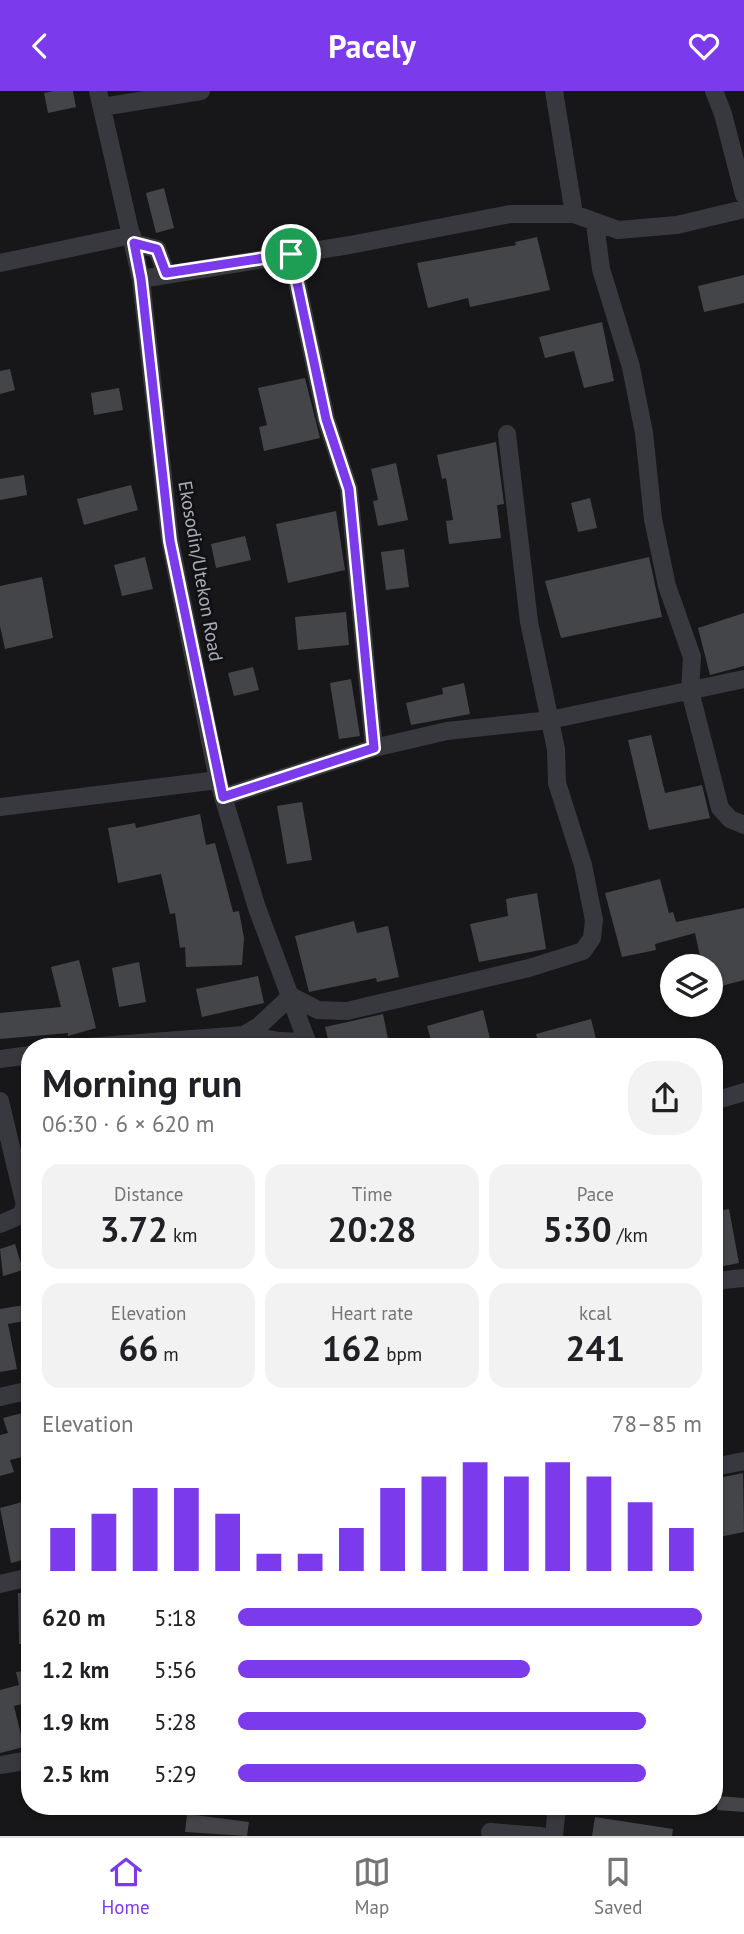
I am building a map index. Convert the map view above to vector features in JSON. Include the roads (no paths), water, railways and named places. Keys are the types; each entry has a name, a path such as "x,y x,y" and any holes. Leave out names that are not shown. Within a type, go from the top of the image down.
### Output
{"street":[{"path":"100,99 201,91"},
{"path":"554,91 574,214"},
{"path":"141,279 510,214 574,214 595,224 618,230 634,230 677,225 743,206 723,114 713,91"},
{"name":"Ekosodin/Utekon Road","path":"100,99 141,279 170,541 221,788 257,908 306,1038"},
{"path":"595,224 601,269 631,367 644,433 653,519 667,586 692,657 690,691 720,808 730,819 744,825"},
{"path":"0,263 133,239 157,249 166,273"},
{"path":"291,254 326,419 349,489 374,748"},
{"path":"244,1035 259,1026 291,996 318,1010 347,1011 529,968 583,951 593,938 594,920 583,865 557,783 556,749 529,622 507,434"},
{"path":"0,807 221,788 447,731 550,720 744,679"},
{"path":"205,1038 244,1035 262,1038"},
{"path":"0,1059 21,1056"},
{"path":"723,1098 744,1092"},
{"path":"0,1101 21,1188"},
{"path":"0,1224 21,1221"},
{"path":"723,1280 744,1278"},
{"path":"0,1397 21,1392"},
{"path":"723,1465 744,1461"},
{"path":"0,1584 21,1579"},
{"path":"0,1765 21,1762"},
{"path":"554,1836 556,1815"},
{"path":"491,1832 541,1836"}]}
